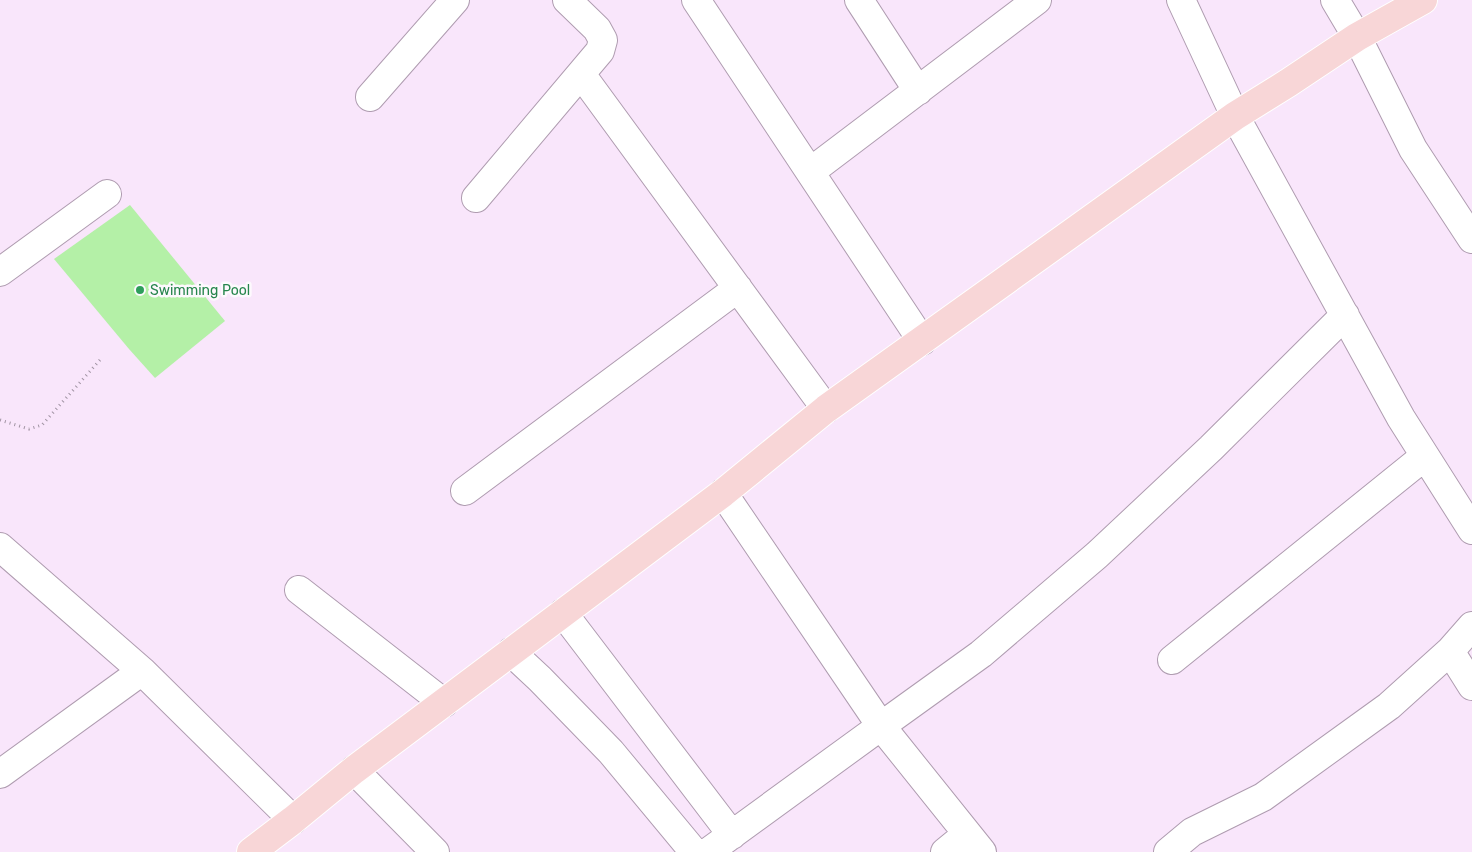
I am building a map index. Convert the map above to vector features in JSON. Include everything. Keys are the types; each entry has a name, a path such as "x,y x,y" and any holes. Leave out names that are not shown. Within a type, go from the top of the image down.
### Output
{"main road":[{"path":"251,852 354,770 723,493 826,409 1235,116 1358,36 1423,0"}],"street":[{"path":"370,97 455,0"},
{"path":"476,198 600,51 603,40 597,28 567,0"},
{"path":"696,0 922,341"},
{"path":"859,0 918,91"},
{"path":"810,172 1037,0"},
{"path":"1181,0 1235,116 1401,418 1472,530"},
{"path":"1335,0 1358,36 1413,149 1472,239"},
{"path":"582,74 826,409"},
{"path":"0,272 107,194"},
{"path":"465,491 738,288"},
{"path":"511,652 540,678 611,752 691,849 732,835 981,654 1097,555 1211,448 1345,315"},
{"path":"1172,660 1425,456"},
{"path":"723,493 881,726 975,843 945,852"},
{"path":"0,547 142,671 293,820"},
{"path":"299,590 444,703"},
{"path":"563,613 732,835"},
{"path":"1168,852 1192,832 1263,797 1389,706 1450,651 1472,626"},
{"path":"1450,651 1472,686"},
{"path":"0,774 142,671"},
{"path":"354,770 435,852"}],"path":[{"path":"0,420 29,429 42,425 100,360"}],"green space":[{"name":"Swimming Pool","path":"130,205 225,321 155,378 54,259"}],"place":[{"name":"Swimming Pool","path":"140,290"}]}
